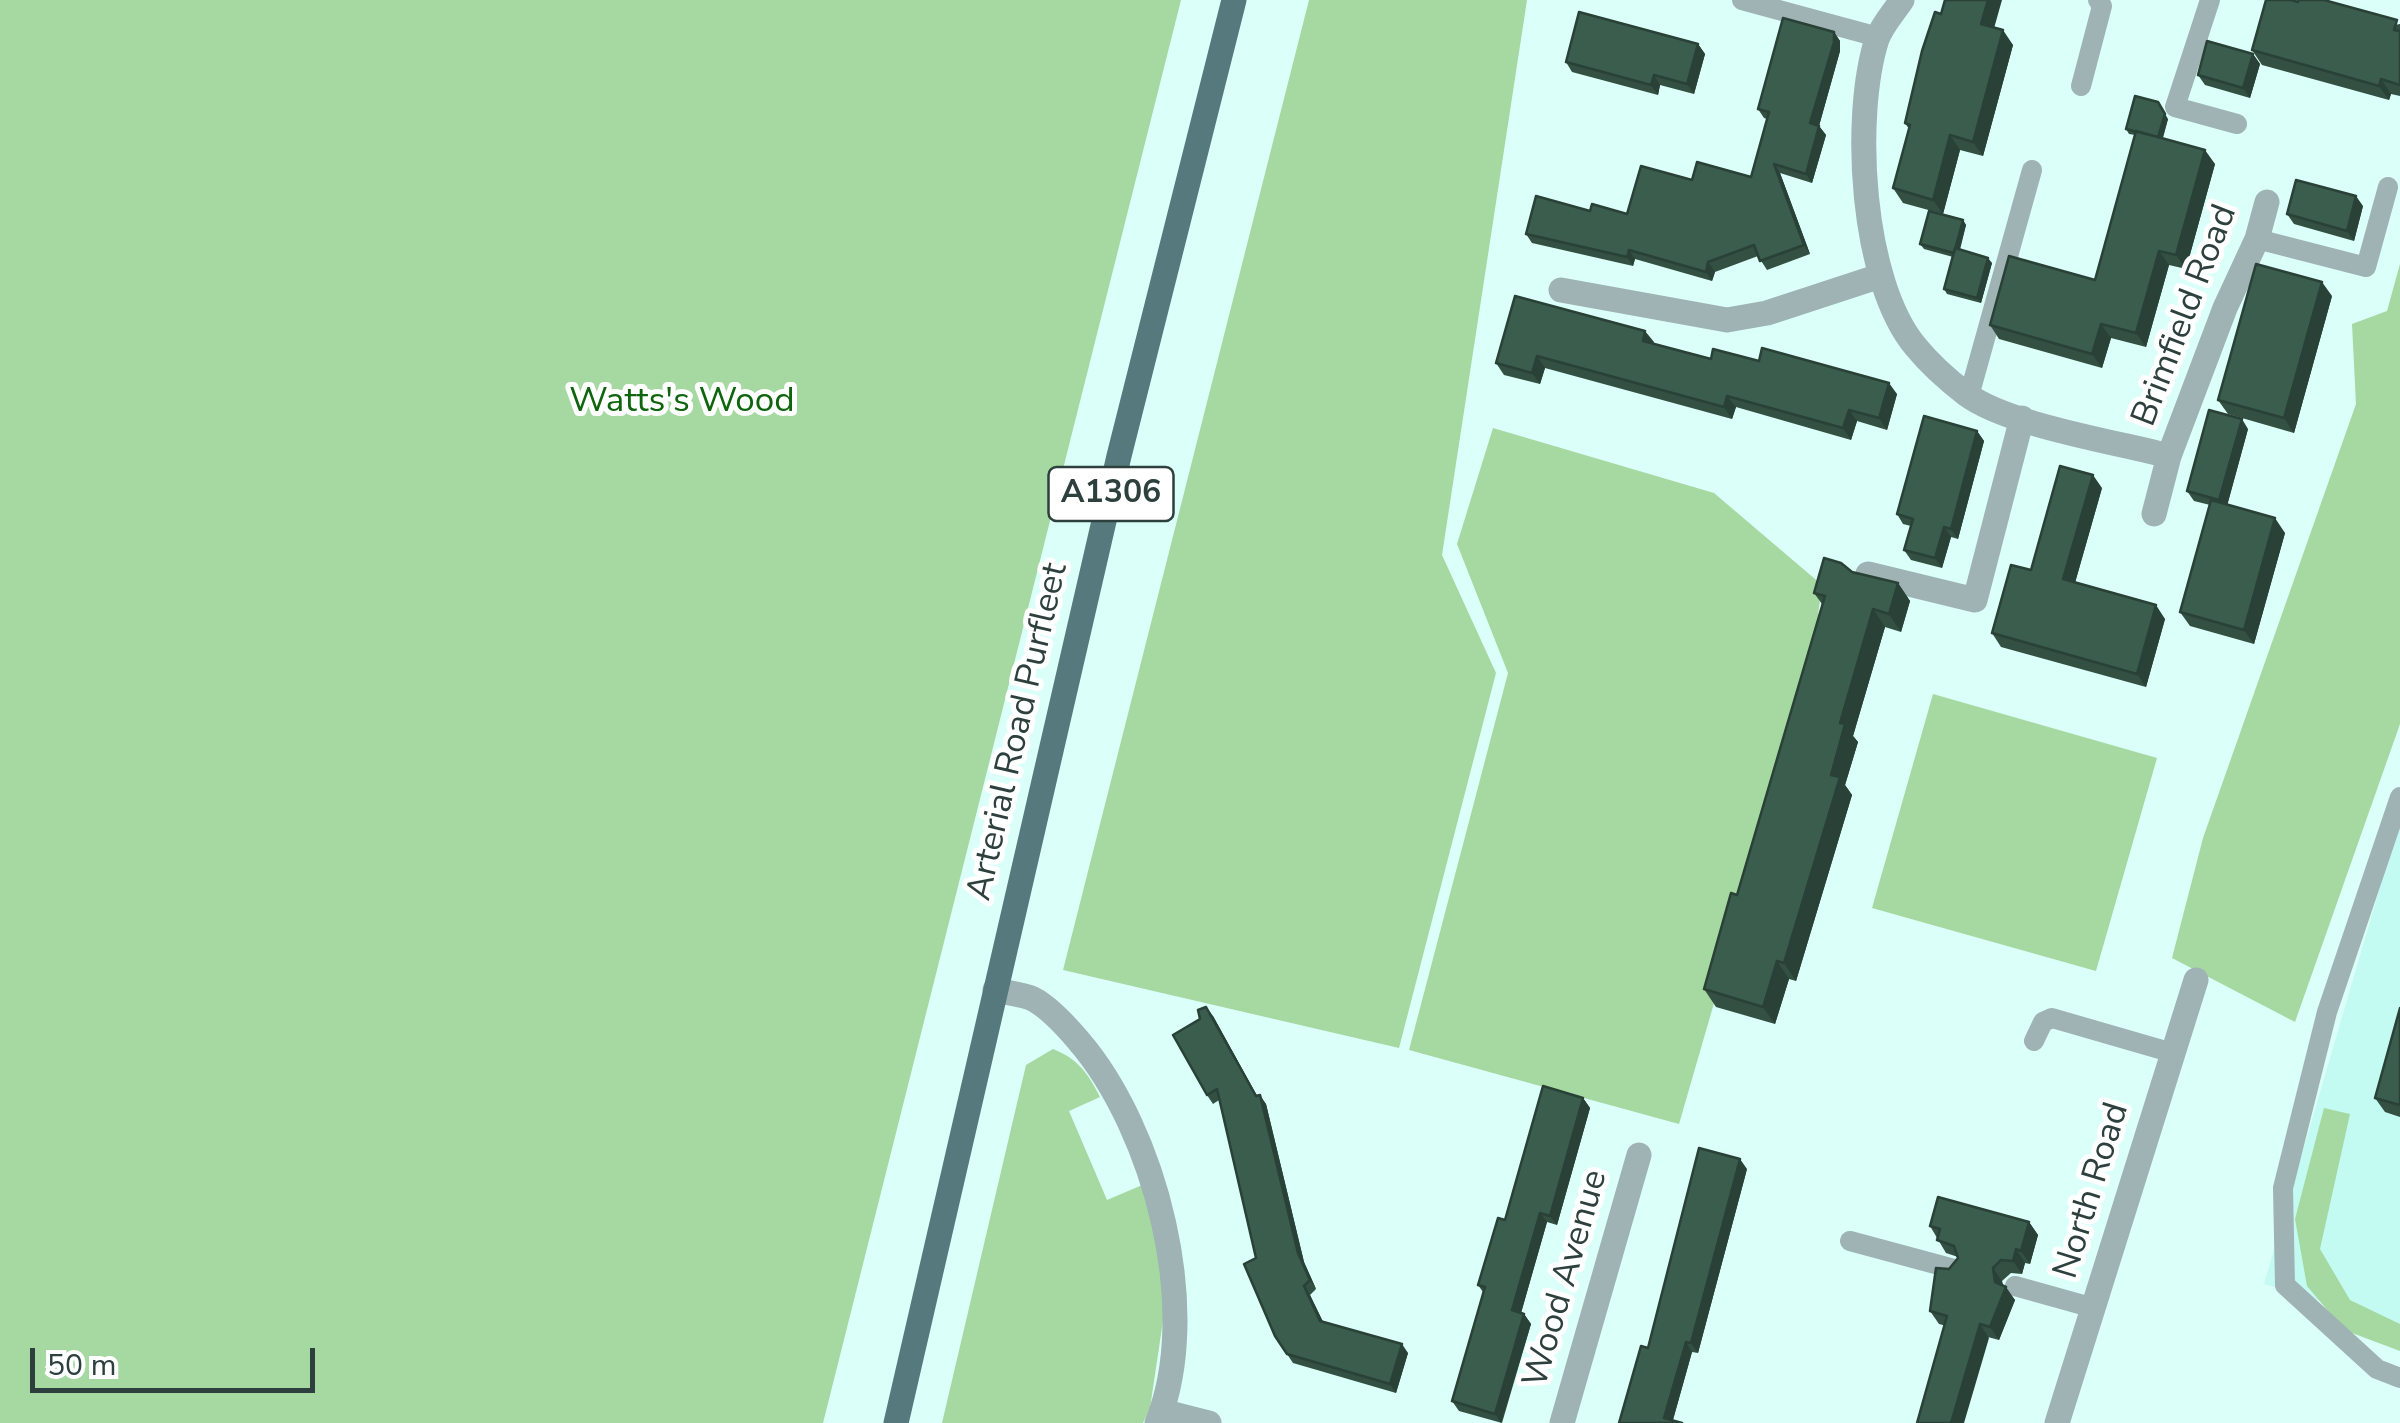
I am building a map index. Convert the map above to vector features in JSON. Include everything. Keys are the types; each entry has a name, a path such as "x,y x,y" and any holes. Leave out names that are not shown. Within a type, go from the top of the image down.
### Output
{"main road":[{"name":"Arterial Road Purfleet","path":"896,1423 1119,456 1234,0"}],"street":[{"name":"Brimfield Road","path":"1902,0 1878,36 1866,107 1866,206 1880,276 1914,346 1968,396 2022,418 2169,456"},
{"name":"Brimfield Road","path":"2154,514 2169,456 2224,308 2258,239 2267,202"},
{"path":"1561,290 1727,320 1767,312 1880,276"},
{"path":"1868,574 1975,600 2022,418"},
{"name":"North Road","path":"2057,1423 2196,980"},
{"path":"995,990 1033,999 1066,1026 1101,1066 1146,1162 1164,1226 1173,1290 1172,1350 1160,1417 1209,1423"},
{"name":"Wood Avenue","path":"1562,1423 1639,1155"}],"lane":[{"path":"1742,0 1878,36"},
{"path":"2080,86 2102,6 2098,0"},
{"path":"2210,0 2175,108 2237,124"},
{"path":"1968,396 2032,170"},
{"path":"2258,239 2366,268 2388,187"},
{"path":"2400,798 2327,1012 2283,1188 2285,1285 2377,1369 2400,1378"},
{"path":"2034,1041 2042,1022 2052,1018 2173,1053"},
{"path":"1850,1240 1954,1269"},
{"path":"2015,1286 2094,1308"}],"shaded area":[{"path":"2400,819 2400,1325 2264,1284"}],"green space":[{"name":"Watts's Wood","path":"0,0 1181,0 823,1423 0,1423"},
{"path":"1309,0 1527,0 1442,555 1496,673 1399,1048 1063,970"},
{"path":"2400,264 2400,724 2295,1022 2172,958 2203,838 2356,404 2352,324 2387,311"},
{"path":"1493,428 1714,493 1822,585 1811,668 1679,1124 1409,1050 1508,673 1457,544"},
{"path":"1933,694 2157,758 2096,971 1872,908"},
{"path":"1053,1049 1081,1068 1100,1097 1069,1111 1107,1200 1147,1183 1167,1294 1150,1408 1143,1423 942,1423 1026,1065"},
{"path":"2324,1108 2350,1114 2320,1249 2350,1300 2400,1324 2400,1351 2344,1330 2307,1286 2295,1219"}],"building":[{"path":"1945,0 1988,0 1981,24 2003,30 1973,142 1950,135 1933,200 1893,188 1910,125 1905,123 1922,51 1935,12 1941,14"},
{"path":"2266,0 2324,0 2397,20 2394,30 2400,31 2400,85 2381,79 2379,86 2252,50"},
{"path":"1579,12 1698,44 1687,84 1654,75 1651,85 1566,62"},
{"path":"1783,18 1834,32 1810,123 1819,126 1806,174 1774,164 1804,245 1760,261 1754,245 1708,262 1706,272 1629,250 1627,257 1526,234 1536,196 1590,211 1592,204 1627,214 1641,166 1692,180 1697,162 1751,177 1769,112 1758,109"},
{"path":"2207,41 2253,54 2243,88 2198,75"},
{"path":"2135,96 2158,102 2165,114 2158,137 2126,129"},
{"path":"2136,131 2205,150 2176,255 2159,251 2136,333 2101,324 2092,354 1990,325 2009,256 2095,280"},
{"path":"2296,180 2356,196 2347,231 2287,214"},
{"path":"1929,211 1963,220 1954,253 1920,244"},
{"path":"1955,248 1988,258 1977,298 1944,289"},
{"path":"2256,264 2322,282 2284,418 2218,400"},
{"path":"1515,296 1645,331 1643,341 1711,359 1713,349 1759,361 1762,348 1889,383 1879,418 1849,410 1843,428 1727,396 1724,407 1537,356 1532,373 1496,363"},
{"path":"2209,410 2242,419 2219,500 2187,491"},
{"path":"1924,416 1977,431 1951,529 1944,527 1935,558 1904,550 1913,519 1897,514"},
{"path":"2060,466 2093,475 2063,579 2156,605 2137,674 1992,633 2011,565 2031,570"},
{"path":"2211,500 2275,518 2244,630 2180,612"},
{"path":"1824,558 1841,563 1852,572 1898,583 1889,614 1873,609 1840,723 1845,724 1831,775 1840,777 1784,963 1777,961 1763,1007 1704,989 1731,893 1737,895 1825,596 1814,593"},
{"path":"1206,1007 1256,1096 1260,1095 1298,1253 1310,1280 1304,1286 1320,1321 1402,1344 1390,1384 1287,1354 1275,1336 1244,1264 1256,1258 1217,1089 1207,1095 1173,1035 1200,1019 1198,1010"},
{"path":"2400,1008 2400,1105 2375,1098"},
{"path":"1543,1086 1583,1098 1550,1216 1540,1213 1512,1310 1524,1314 1495,1414 1452,1401 1485,1287 1478,1285 1498,1218 1505,1220"},
{"path":"1699,1148 1740,1159 1691,1343 1686,1342 1664,1418 1682,1423 1619,1423 1641,1346 1648,1348"},
{"path":"1938,1197 2029,1222 2021,1251 2016,1249 2013,1261 2001,1260 1993,1268 1995,1282 2006,1287 1990,1327 1980,1324 1951,1423 1917,1423 1947,1316 1930,1311 1936,1268 1949,1269 1958,1258 1954,1246 1937,1240 1940,1229 1930,1226"}]}
